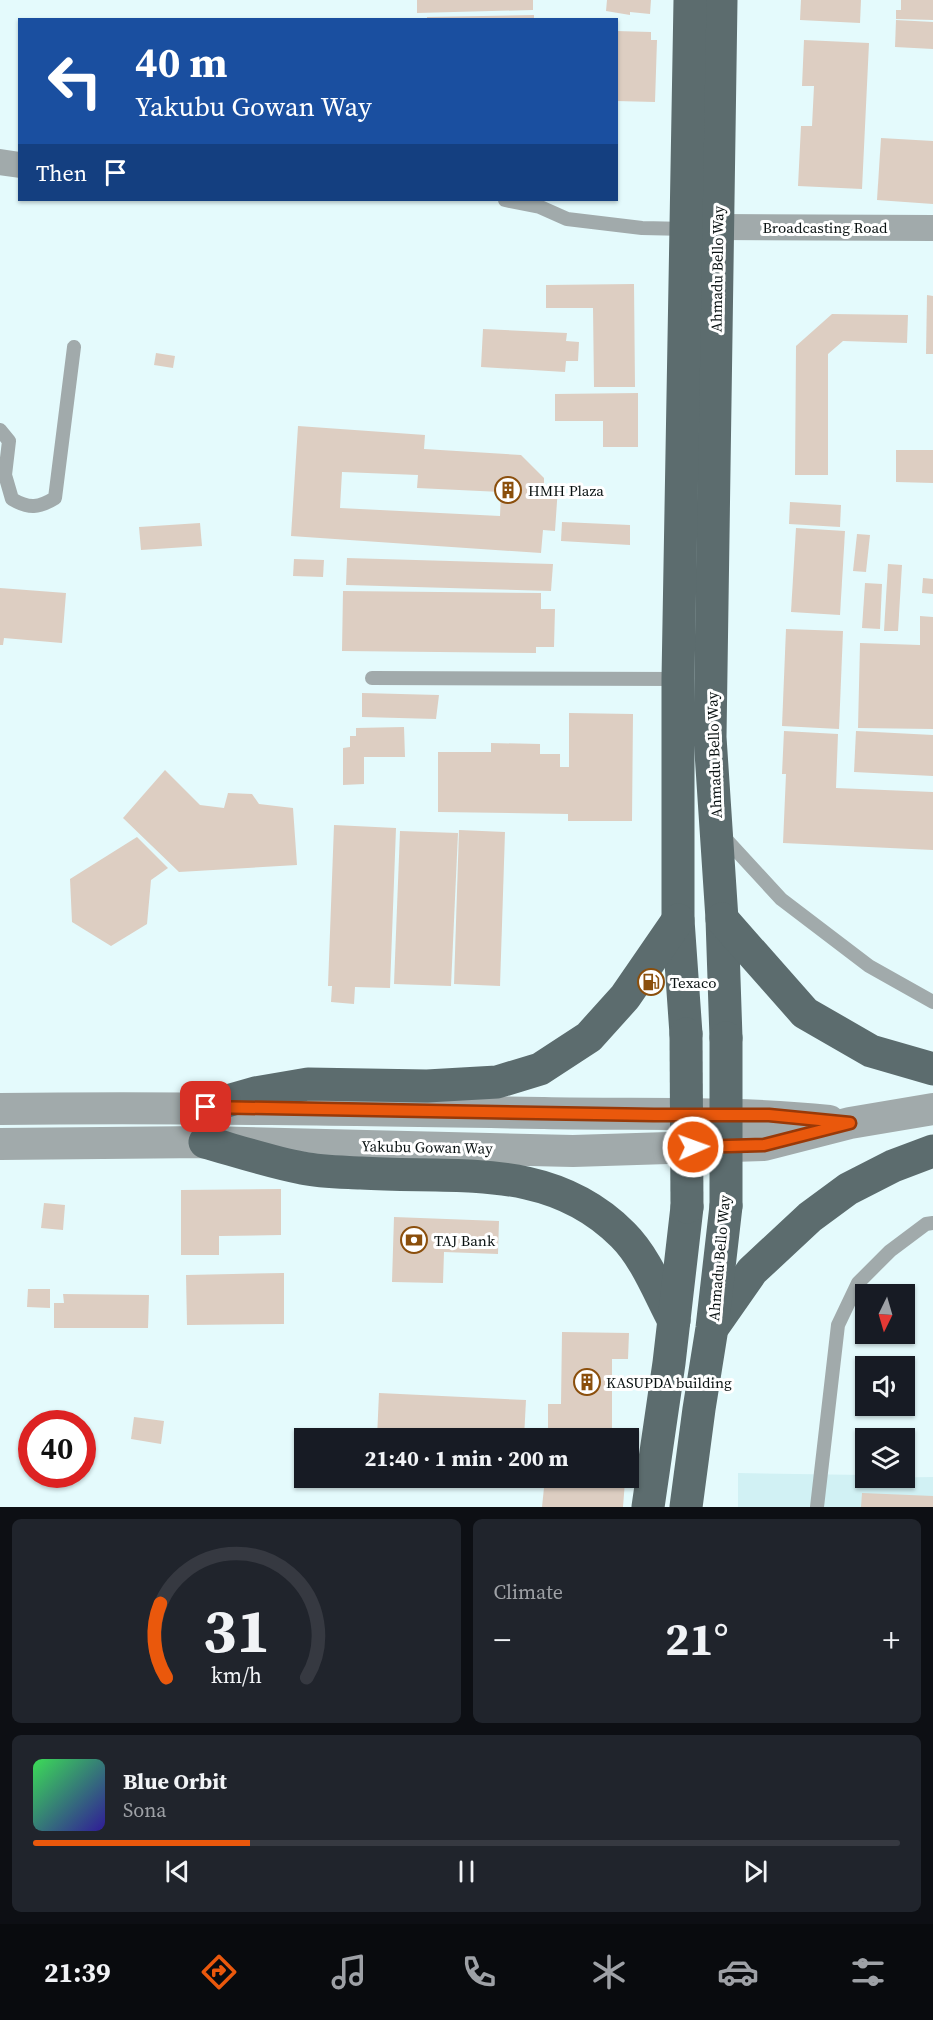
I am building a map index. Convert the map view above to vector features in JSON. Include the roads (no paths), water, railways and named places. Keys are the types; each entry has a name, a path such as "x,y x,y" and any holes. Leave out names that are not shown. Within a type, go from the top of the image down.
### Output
{"main road":[{"name":"Ahmadu Bello Way","path":"687,1507 726,1206 726,1038 722,919 710,738 702,228 690,0"},
{"name":"Ahmadu Bello Way","path":"648,1507 674,1321 687,1207 686,1034 678,920 678,679 702,228 721,0"},
{"path":"722,919 805,1013 871,1051 933,1069"},
{"path":"206,1107 255,1093 308,1084 427,1086 497,1082 540,1069 589,1037 625,997 678,920"},
{"path":"205,1142 302,1168 364,1173 446,1173 511,1179 554,1190 594,1211 624,1236 647,1269 674,1321"},
{"path":"712,1328 752,1271 810,1217 848,1189 893,1166 933,1151"}],"street":[{"path":"0,162 18,165"},
{"name":"Broadcasting Road","path":"702,228 933,228"},
{"name":"Yakubu Gowan Way","path":"0,1109 206,1107 631,1115 769,1115 850,1123"},
{"name":"Yakubu Gowan Way","path":"0,1144 205,1142 573,1151 764,1145 850,1123 933,1109"}],"lane":[{"path":"510,201 540,207 567,219 642,228 702,228"},
{"path":"0,430 9,441 5,476 12,499 23,506 40,507 55,498 74,347"},
{"path":"372,678 678,679"},
{"path":"717,831 781,899 869,966 933,1002"},
{"path":"817,1507 838,1325 858,1283 890,1251 926,1224 933,1222"}],"place":[{"name":"HMH Plaza","path":"508,490"},
{"name":"Texaco","path":"651,982"},
{"name":"TAJ Bank","path":"414,1240"},
{"name":"KASUPDA building","path":"587,1382"}]}
